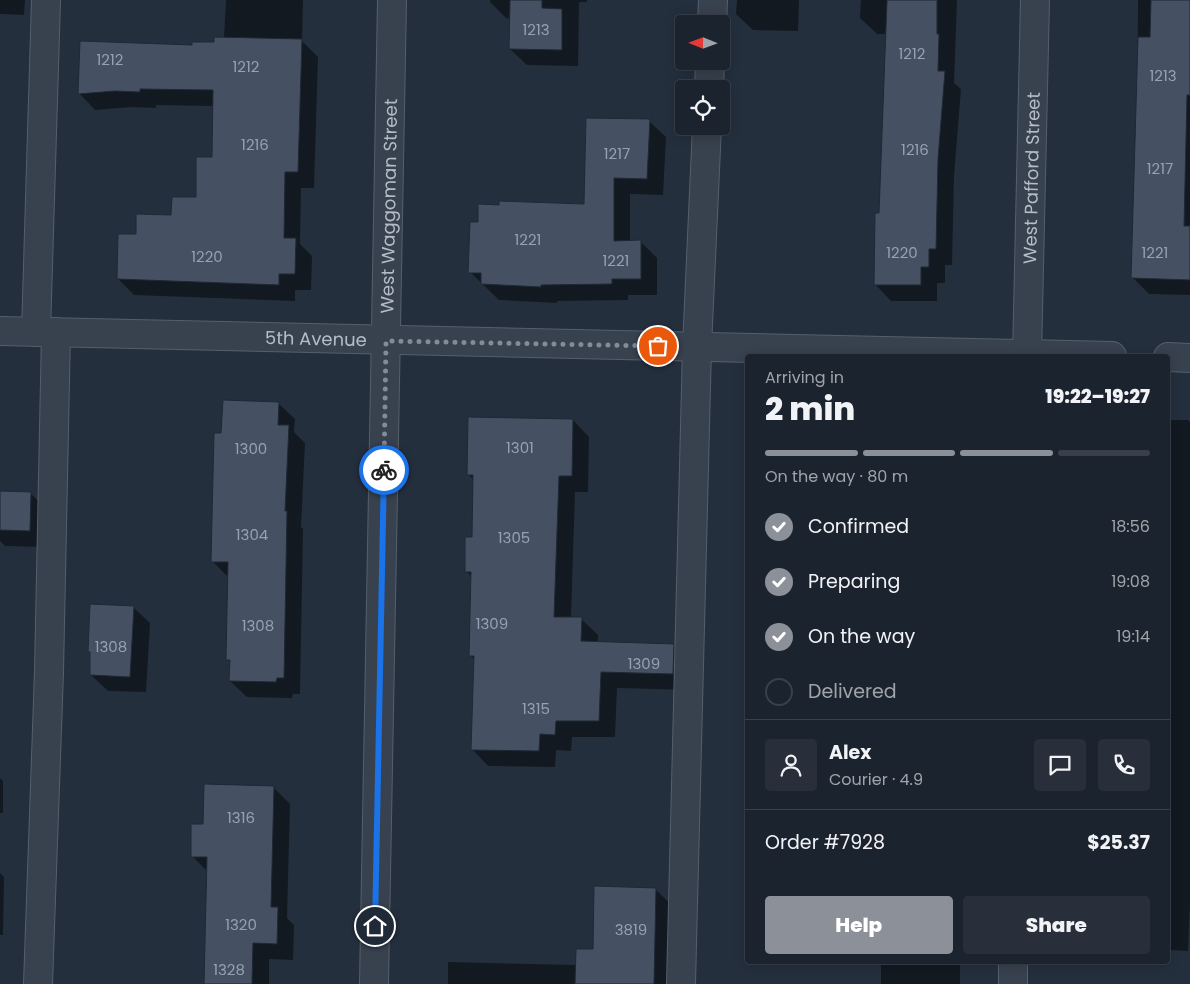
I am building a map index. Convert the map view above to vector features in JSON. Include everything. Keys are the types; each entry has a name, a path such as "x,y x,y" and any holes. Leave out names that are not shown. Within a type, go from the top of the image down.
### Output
{"street":[{"path":"38,984 48,672 46,0"},
{"name":"West Waggoman Street","path":"374,984 392,0"},
{"path":"712,15 713,0"},
{"name":"West Pafford Street","path":"1027,354 1035,0"},
{"path":"681,984 697,347 707,135"},
{"name":"5th Avenue","path":"0,331 986,354"},
{"path":"1170,358 1190,358"},
{"path":"1013,984 1014,964"}],"building":[{"path":"510,0 542,0 542,8 562,9 562,50 509,49"},
{"path":"887,0 937,0 937,34 939,34 938,71 945,71 938,159 936,249 929,249 929,267 921,267 921,285 874,285 875,213 879,213"},
{"path":"1151,0 1190,0 1190,95 1187,95 1184,226 1190,226 1190,280 1131,278 1138,37 1150,37"},
{"path":"214,37 302,39 298,172 285,172 284,238 296,238 295,274 279,274 279,285 117,279 118,234 136,234 136,214 171,215 172,197 196,197 196,157 212,157 213,90 140,89 140,92 115,91 78,94 80,41 192,45 192,42 214,42"},
{"path":"586,118 650,119 647,179 614,178 614,241 641,240 641,279 612,279 612,284 541,285 541,287 481,284 481,273 468,273 470,222 478,222 478,204 499,205 499,201 584,204"},
{"path":"223,400 279,402 278,425 289,425 285,511 287,511 284,678 277,678 276,682 229,681 230,660 226,660 228,562 211,562 214,433 221,433"},
{"path":"468,417 573,419 572,476 559,476 554,617 582,617 581,641 674,644 673,674 601,672 599,721 556,721 555,735 540,734 539,751 471,750 474,656 469,656 471,572 465,572 465,537 472,537 473,475 467,475"},
{"path":"0,491 31,492 30,531 0,530"},
{"path":"90,604 134,606 130,677 90,675 90,652 88,652"},
{"path":"204,784 274,786 271,907 278,907 277,944 253,943 252,984 204,984 207,857 191,857 191,824 203,824"},
{"path":"594,886 656,888 654,984 575,984 576,949 593,949"}],"way so far":[{"path":"384,470 386,341 658,346"}],"route":[{"path":"375,926 384,470"}]}
